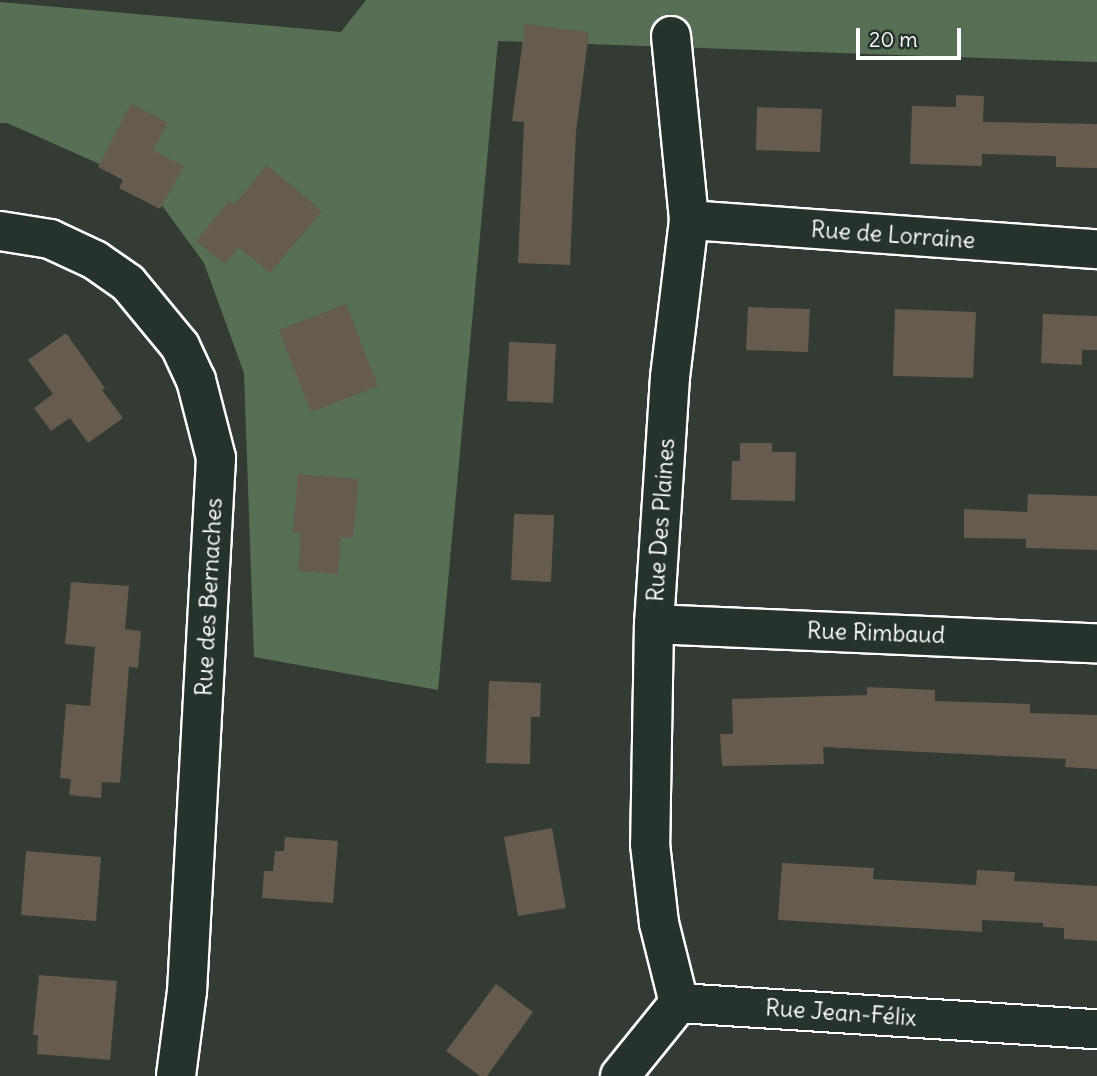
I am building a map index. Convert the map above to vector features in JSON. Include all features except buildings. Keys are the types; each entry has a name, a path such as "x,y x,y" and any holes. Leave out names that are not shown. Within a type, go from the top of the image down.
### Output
{"street":[{"name":"Rue Des Plaines","path":"671,36 689,220 670,377 654,624 649,844 659,923 679,1003"},
{"name":"Rue de Lorraine","path":"689,220 1097,249"},
{"name":"Rue des Bernaches","path":"0,231 50,239 95,260 128,284 180,346 196,380 216,458 187,991 176,1076"},
{"name":"Rue Rimbaud","path":"654,624 1097,643"},
{"name":"Rue Jean-Félix","path":"679,1003 1097,1029"},
{"path":"620,1076 679,1003"}],"green space":[{"path":"366,0 1097,0 1097,62 498,41 438,690 254,657 244,373 204,263 147,185 7,123 0,123 0,2 341,32"}]}
